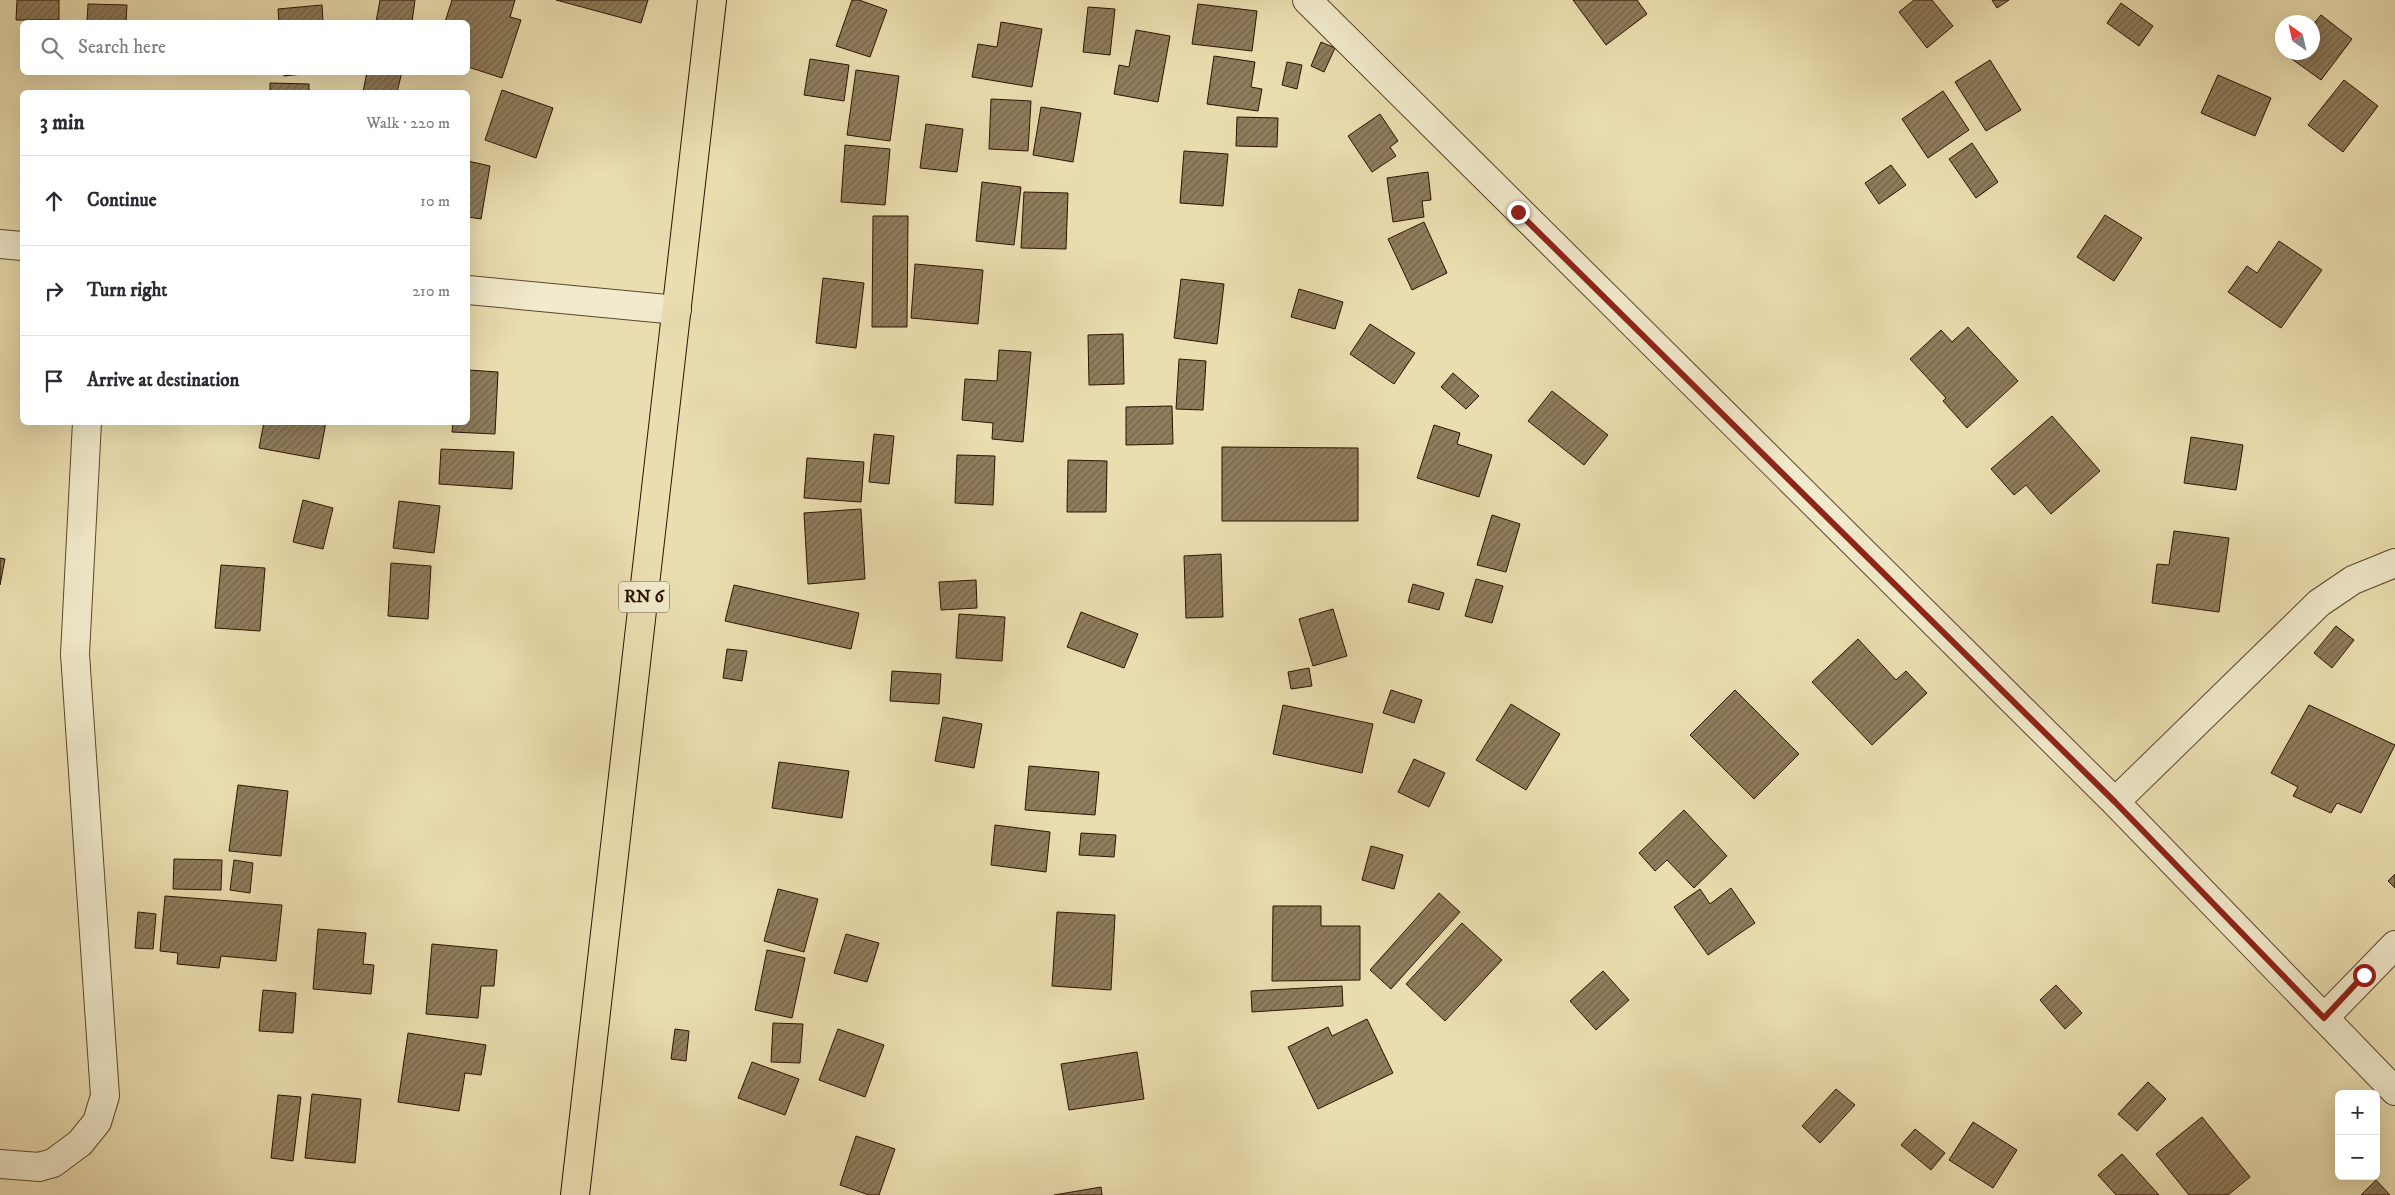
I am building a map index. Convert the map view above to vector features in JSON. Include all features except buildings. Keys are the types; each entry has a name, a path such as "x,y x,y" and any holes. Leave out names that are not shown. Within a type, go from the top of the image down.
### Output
{"main road":[{"name":"RN 6","path":"575,1195 712,0"}],"street":[{"path":"1307,0 2115,802 2395,1091"},
{"path":"0,244 20,246"},
{"path":"470,290 677,310"},
{"path":"0,1164 39,1167 53,1163 80,1143 97,1122 105,1096 75,654 87,425"},
{"path":"2115,802 2319,603 2353,580 2394,563"},
{"path":"2324,1018 2395,945"}],"route":[{"path":"1518,212 2115,802 2324,1018 2364,975"}]}
